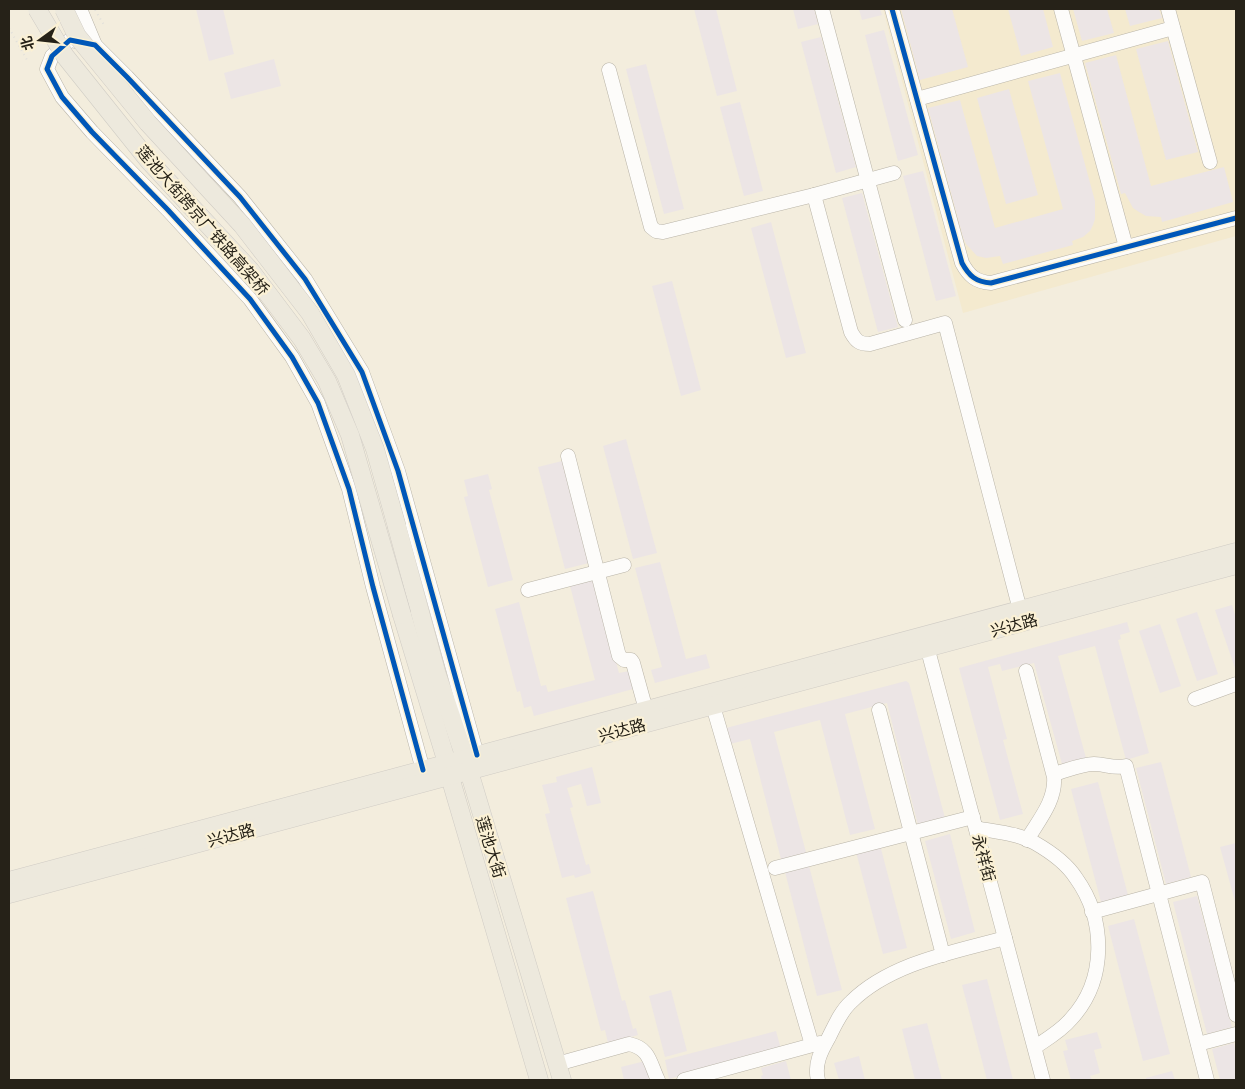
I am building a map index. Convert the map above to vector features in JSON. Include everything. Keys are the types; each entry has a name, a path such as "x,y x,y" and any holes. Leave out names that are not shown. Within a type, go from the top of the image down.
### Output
{"main road":[{"name":"莲池大街跨京广铁路高架桥","path":"37,9 65,56 149,161 250,270 302,339 326,381 350,435 402,615"},
{"name":"莲池大街跨京广铁路高架桥","path":"64,9 77,36 148,123 242,225 310,313 346,375 375,450 420,614"},
{"name":"兴达路","path":"470,762 713,706 926,642 1020,610 1236,552"},
{"name":"兴达路","path":"9,894 448,770 646,710 1236,566"},
{"name":"莲池大街","path":"420,614 437,675 470,762 559,1072"},
{"name":"莲池大街","path":"402,615 538,1080"},
{"name":"兴达路","path":"9,881 423,770 448,770"}],"street":[{"path":"80,9 94,45 127,77 240,197 305,279 362,372 398,471 470,762"},
{"path":"822,9 905,320"},
{"path":"892,9 962,263 973,279 991,282 1236,218"},
{"path":"1061,9 1126,247"},
{"path":"1168,9 1210,162"},
{"path":"917,99 1174,28"},
{"path":"94,45 70,40 52,56 47,69 62,97 92,132 168,210 250,299 292,357 318,403 349,490 373,587 423,770"},
{"path":"609,70 651,227 656,231 663,232 814,195 894,173"},
{"path":"814,195 851,332 856,341 862,344 870,344 945,323 1020,610"},
{"path":"568,456 619,656 624,660 631,660 633,663 646,710"},
{"path":"528,590 624,565"},
{"name":"永祥街","path":"926,642 1043,1080"},
{"path":"1026,671 1054,774 1055,786 1053,795 1027,840"},
{"path":"1195,699 1236,686"},
{"path":"713,706 812,1045"},
{"path":"879,710 943,955"},
{"path":"1054,774 1090,764 1100,764 1115,768 1126,766 1207,1080"},
{"path":"776,868 911,833 975,823 1035,843 1075,876 1086,893 1098,938 1098,960 1094,982 1071,1020 1034,1047"},
{"path":"1092,912 1202,882 1236,1015"},
{"path":"818,1080 817,1064 827,1041 839,1018 850,1003 864,990 914,964 1005,938"},
{"path":"1198,1044 1236,1034"},
{"path":"684,1080 827,1041"},
{"path":"559,1072 629,1044 645,1051 658,1080"}],"path":[{"path":"95,9 104,25 106,33"},
{"path":"9,28 27,60 34,67"}],"shaded area":[{"path":"883,9 1236,9 1236,236 963,313"}],"building":[{"path":"196,9 223,9 234,54 209,61"},
{"path":"694,9 716,9 737,91 717,96"},
{"path":"793,9 814,9 818,24 798,29"},
{"path":"859,9 880,9 882,15 862,20"},
{"path":"901,9 952,9 968,67 920,80"},
{"path":"1008,9 1043,9 1053,47 1021,56"},
{"path":"1073,9 1107,9 1114,33 1082,41"},
{"path":"1125,9 1159,9 1162,18 1130,26"},
{"path":"884,30 918,155 898,161 865,35"},
{"path":"821,37 856,167 836,173 801,42"},
{"path":"1168,41 1198,152 1166,160 1136,49"},
{"path":"1116,55 1151,186 1224,167 1233,202 1162,222 1161,217 1146,216 1133,208 1125,193 1121,194 1085,63"},
{"path":"274,59 281,86 231,99 224,73"},
{"path":"646,64 684,209 664,214 626,69"},
{"path":"1060,73 1095,201 1093,225 1090,231 1083,237 1072,241 1073,245 1003,264 1000,256 986,258 977,256 966,244 963,237 928,108 960,100 995,228 1063,209 1028,81"},
{"path":"1009,89 1038,195 1006,204 977,98"},
{"path":"740,102 763,191 744,196 720,107"},
{"path":"923,171 956,296 936,301 903,176"},
{"path":"862,193 898,327 878,332 842,198"},
{"path":"771,222 806,353 786,358 751,228"},
{"path":"672,281 701,390 681,396 652,286"},
{"path":"626,439 657,553 633,559 603,446"},
{"path":"562,461 589,563 565,569 538,467"},
{"path":"488,474 492,489 489,490 513,580 488,587 464,497 468,496 464,480"},
{"path":"660,562 686,659 706,654 710,668 655,683 651,670 662,667 635,568"},
{"path":"594,580 619,673 629,671 633,689 534,716 531,706 524,708 520,691 517,692 495,609 519,602 541,686 546,685 548,692 595,680 570,586"},
{"path":"1232,605 1236,618 1236,671 1215,610"},
{"path":"1197,612 1218,674 1197,681 1176,619"},
{"path":"1127,622 1130,632 1120,635 1121,639 1118,640 1149,753 1126,760 1095,646 1058,656 1086,758 1062,764 1034,663 1002,671 1000,664 988,667 1007,739 1003,740 1023,814 1000,820 959,668"},
{"path":"1160,624 1181,686 1160,693 1139,631"},
{"path":"906,681 909,683 945,818 918,825 887,703 845,714 875,829 850,835 820,720 774,732 807,856 782,863 750,739 730,744 726,728"},
{"path":"1161,762 1191,877 1166,884 1136,768"},
{"path":"592,767 601,803 587,806 581,784 567,788 573,807 570,808 586,865 589,864 591,873 575,878 574,875 562,878 545,814 550,813 542,785 557,782 556,777"},
{"path":"1098,782 1128,895 1101,902 1071,789"},
{"path":"950,834 975,932 951,939 925,841"},
{"path":"1236,843 1236,905 1220,847"},
{"path":"880,845 907,948 883,954 856,852"},
{"path":"809,866 842,990 817,996 785,872"},
{"path":"593,891 622,1001 625,1000 633,1029 636,1028 638,1035 608,1043 605,1030 601,1031 566,898"},
{"path":"1197,896 1232,1027 1207,1034 1173,902"},
{"path":"1134,919 1170,1054 1143,1061 1108,926"},
{"path":"987,979 1013,1080 987,1080 962,985"},
{"path":"671,990 687,1051 665,1057 649,996"},
{"path":"927,1023 942,1080 915,1080 902,1029"},
{"path":"776,1031 781,1049 669,1079 665,1060"},
{"path":"1097,1032 1102,1048 1094,1050 1100,1073 1090,1076 1092,1080 1071,1080 1063,1051 1068,1050 1065,1040"},
{"path":"1234,1043 1236,1080 1220,1080 1212,1049"},
{"path":"859,1056 865,1080 839,1080 834,1063"},
{"path":"645,1061 650,1080 624,1080 621,1067"},
{"path":"786,1061 791,1080 762,1080 761,1068"},
{"path":"1172,1071 1175,1080 1146,1080 1146,1078"}],"cycle path":[{"path":"892,9 962,263 974,278 991,283 1236,218"},
{"path":"423,770 373,587 349,489 318,403 292,357 250,299 168,210 92,132 62,97 47,69 52,56 70,40 95,45 240,197 305,279 362,372 398,471 477,755"}]}
